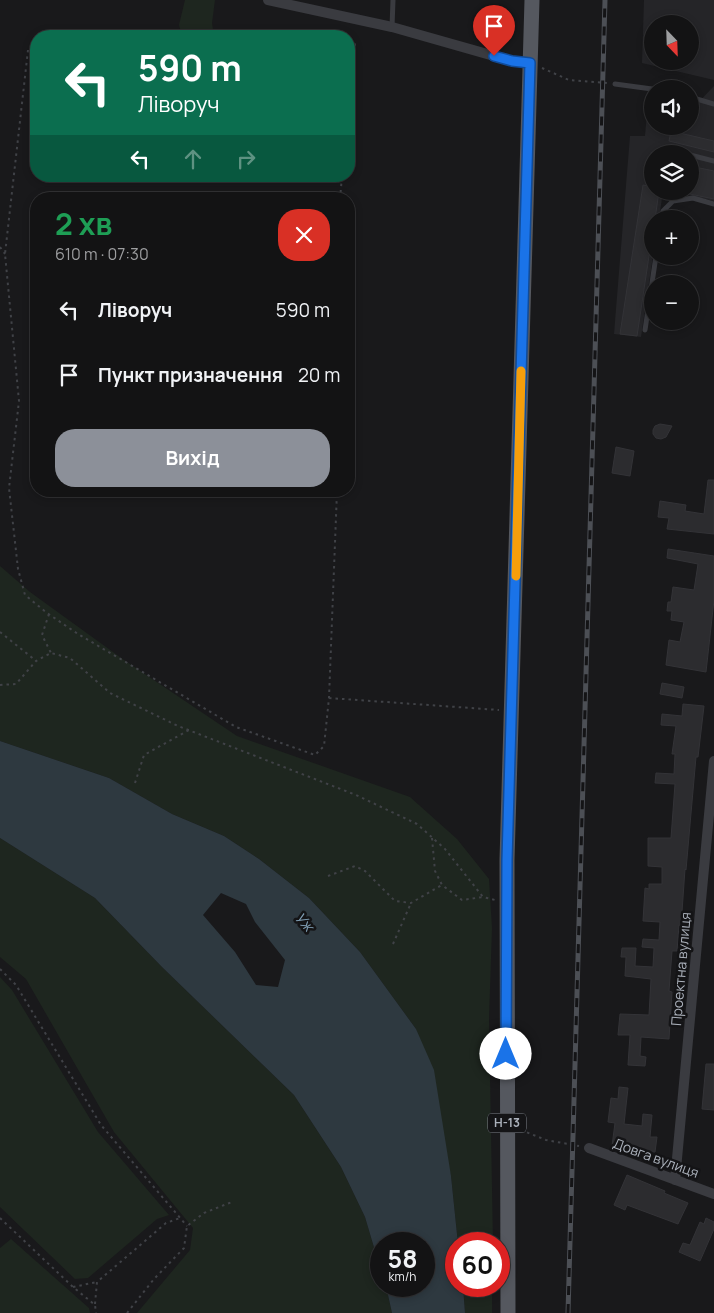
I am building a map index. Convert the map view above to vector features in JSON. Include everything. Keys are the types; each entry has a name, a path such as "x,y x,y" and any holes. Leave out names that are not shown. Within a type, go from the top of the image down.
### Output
{"main road":[{"name":"Н-13","path":"508,1313 507,903 532,0"}],"street":[{"path":"268,0 392,26 512,61 530,63"},
{"name":"Проектна вулиця","path":"675,1180 714,762"},
{"name":"Довга вулиця","path":"589,1148 714,1194"}],"lane":[{"path":"392,26 393,0"},
{"path":"615,84 644,88"},
{"path":"699,100 714,104"},
{"path":"699,157 714,161"},
{"path":"664,210 673,200 682,198 693,198 714,204"}],"path":[{"path":"28,50 5,254 18,402 9,488 18,569 25,596 86,639 236,727 314,755 324,746 329,698 337,497"},
{"path":"530,63 569,80 615,84"},
{"path":"0,247 5,254"},
{"path":"49,614 42,635 51,653"},
{"path":"0,632 36,661"},
{"path":"0,685 16,684 36,661 51,653 70,658 110,693 189,730 356,795 417,824 445,849 482,897"},
{"path":"329,698 512,711"},
{"path":"135,783 144,755 189,730"},
{"path":"432,838 434,871 442,886 462,900 482,897 507,903"},
{"path":"328,876 355,866 365,870 396,901 411,903 442,886"},
{"path":"393,944 411,903"},
{"path":"0,969 16,985 101,1125 187,1226"},
{"path":"507,1124 546,1140 589,1148"},
{"path":"126,1313 154,1279 184,1248 187,1226 204,1213 232,1202"},
{"path":"0,1218 73,1287 95,1305"},
{"path":"73,1287 97,1282 166,1223 180,1218"},
{"path":"96,1313 97,1282"}],"shaded area":[{"path":"185,0 215,0 212,23 213,30 180,30 179,25"},
{"path":"644,0 714,0 714,80 672,70 699,70 699,15 644,15 644,63 642,63"},
{"path":"714,86 714,201 699,198 699,145 644,145 644,200 662,200 660,210 644,210 644,265 652,265 650,275 644,275 644,317 641,337 614,334 630,136 699,135 699,102"},
{"path":"0,566 30,592 124,660 237,736 410,797 457,839 489,879 492,928 489,1019 493,1232 457,1232 451,1176 416,1029 360,952 309,898 259,859 224,836 172,814 109,778 0,741"},
{"path":"0,838 95,898 162,967 294,1095 341,1167 365,1217 370,1234 370,1297 388,1297 392,1313 137,1313 190,1250 193,1228 114,1132 26,979 0,957"},
{"path":"0,977 12,990 98,1132 169,1215 157,1219 88,1278 75,1279 0,1207"},
{"path":"11,1239 89,1308 90,1313 0,1313 0,1248"},
{"path":"464,1297 492,1297 492,1313 465,1313"}],"water":[{"name":"Уж","path":"0,741 109,778 172,814 224,836 259,859 309,898 360,952 416,1029 434,1070 451,1176 457,1232 445,1232 445,1297 464,1297 465,1313 392,1313 388,1297 435,1297 435,1232 370,1232 370,1234 365,1217 341,1167 294,1095 162,967 95,898 0,838","holes":["221,893 246,904 255,922 285,960 278,987 256,985 235,952 203,915"]}],"building":[{"path":"670,135 688,135 714,141 714,152 699,148 699,145 685,145 669,141"},
{"path":"699,168 714,171 714,199 699,196"},
{"path":"643,185 644,200 658,200 656,210 644,210 644,265 648,265 646,275 644,275 644,289 637,336 620,334"},
{"path":"660,424 672,426 666,437 661,439 656,438 653,434 655,426"},
{"path":"616,447 634,451 630,476 612,473"},
{"path":"708,480 714,480 714,534 667,529 669,518 658,517 660,501 686,505 685,511 704,514"},
{"path":"668,549 714,556 714,600 706,672 666,665 669,640 680,642 684,622 671,620 672,611 667,611 668,602 671,602 673,587 694,590 698,564 667,558"},
{"path":"662,683 684,687 682,698 660,694"},
{"path":"683,704 704,706 698,757 696,757 681,926 679,925 677,951 672,951 669,991 672,992 669,1039 641,1037 640,1056 646,1057 645,1066 628,1065 630,1035 618,1035 620,1014 649,1015 651,979 625,976 626,957 621,957 622,948 636,948 635,966 653,967 654,948 642,947 643,939 659,940 660,922 643,921 645,888 649,889 649,884 662,884 662,867 648,866 648,838 671,838 675,784 655,783 656,773 674,774 675,754 672,754 676,726 661,725 662,714 682,716"},
{"path":"706,1064 714,1064 714,1110 702,1109"},
{"path":"619,1087 628,1088 624,1124 642,1126 643,1114 652,1115 650,1137 657,1137 655,1152 612,1146 615,1123 608,1122 611,1098 618,1099"},
{"path":"627,1175 688,1203 678,1224 627,1205 625,1210 614,1205"},
{"path":"706,1218 714,1222 714,1229 700,1261 679,1252 683,1243 690,1245 700,1222 704,1224"}],"railway":[{"path":"568,1313 605,0"}],"slow traffic":[{"path":"516,576 521,371"}],"route":[{"path":"494,56 530,63 507,860 506,1054"}]}
